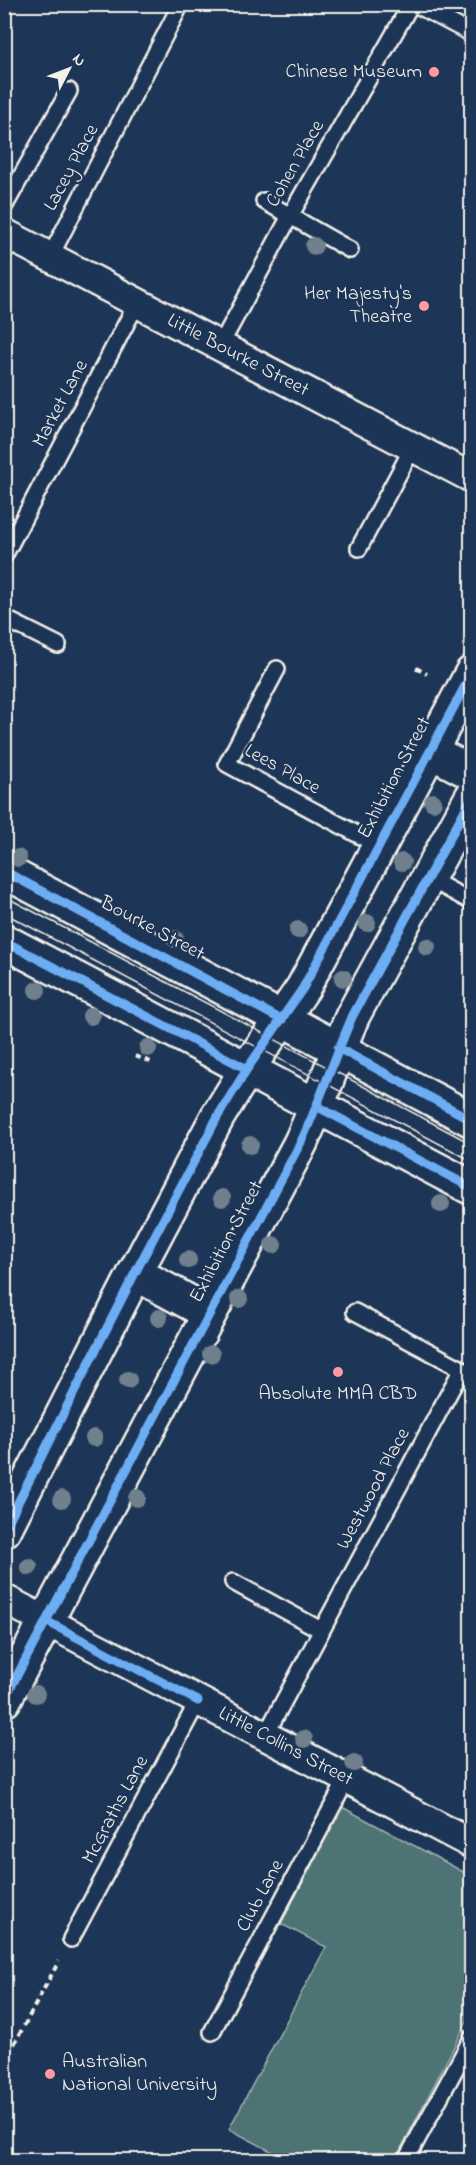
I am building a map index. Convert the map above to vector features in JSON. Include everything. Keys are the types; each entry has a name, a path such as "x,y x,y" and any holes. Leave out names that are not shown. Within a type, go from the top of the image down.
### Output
{"street":[{"name":"Little Bourke Street","path":"4,233 471,478"},
{"name":"Exhibition Street","path":"4,1530 135,1272 218,1116 247,1069 303,988 471,673"},
{"path":"430,751 471,773"},
{"name":"Exhibition Street","path":"4,1700 300,1144 318,1107 338,1048 353,1015 471,797"},
{"name":"Bourke Street","path":"4,871 471,1120"},
{"path":"4,940 471,1188"},
{"path":"135,1272 209,1313"},
{"name":"Little Collins Street","path":"4,1599 471,1844"}],"lane":[{"name":"Lacey Place","path":"50,256 182,4"},
{"path":"413,4 471,34"},
{"name":"Cohen Place","path":"220,346 290,216 413,4"},
{"path":"4,207 69,91"},
{"path":"264,201 350,250"},
{"name":"Market Lane","path":"4,556 137,303"},
{"path":"359,548 413,447"},
{"path":"4,618 58,645"},
{"name":"Lees Place","path":"277,669 224,763 379,846"},
{"path":"428,878 471,902"},
{"name":"Westwood Place","path":"265,1736 462,1369 355,1312"},
{"path":"233,1582 321,1630"},
{"name":"McGraths Lane","path":"71,1939 198,1701"},
{"name":"Club Lane","path":"212,2032 347,1779"},
{"path":"406,2160 471,2038"}],"path":[{"path":"416,668 427,674"},
{"path":"135,1056 151,1062"},
{"path":"4,2063 71,1939"}],"green space":[{"path":"342,1807 471,1876 471,2014 395,2160 284,2160 229,2129 326,1947 281,1924"}],"tram line":[{"path":"4,896 472,1144"},
{"path":"4,913 472,1161"}],"cycle path":[{"path":"4,1530 218,1116 247,1069 303,988 472,673"},
{"path":"4,1700 300,1144 353,1015 472,797"},
{"path":"4,871 282,1020"},
{"path":"4,941 247,1069"},
{"path":"338,1048 472,1120"},
{"path":"318,1107 472,1188"},
{"path":"46,1621 198,1701"}],"place":[{"name":"Chinese Museum","path":"434,72"},
{"name":"Her Majesty's Theatre","path":"424,306"},
{"name":"Absolute MMA CBD","path":"338,1372"},
{"name":"Australian National University","path":"50,2074"}]}
